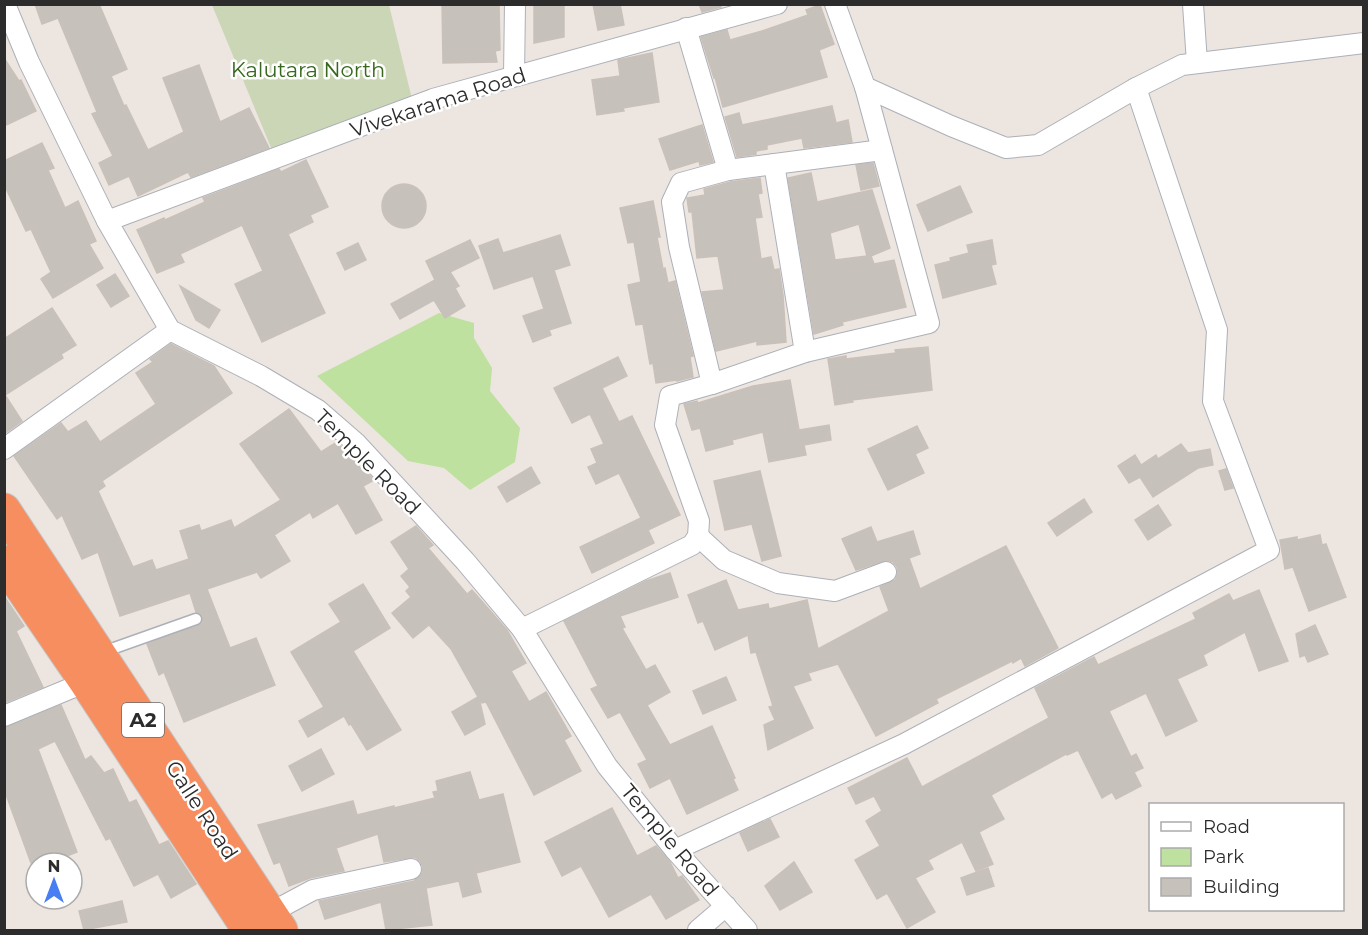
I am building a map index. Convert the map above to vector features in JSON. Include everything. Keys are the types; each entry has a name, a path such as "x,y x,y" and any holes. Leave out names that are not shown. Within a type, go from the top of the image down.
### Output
{"highway":[{"name":"Galle Road","path":"4,510 93,667 266,925"},
{"name":"Galle Road","path":"4,562 93,667"}],"street":[{"path":"4,450 170,330 107,221 29,62 5,4"},
{"path":"514,76 515,4"},
{"name":"Vivekarama Road","path":"107,221 433,99 777,4"},
{"path":"522,629 692,545 698,536 699,521 665,425 670,396 805,352 929,323 865,87 835,4"},
{"path":"1193,4 1197,63"},
{"path":"686,28 728,170"},
{"path":"865,87 1006,148 1038,145 1136,88 1182,65 1364,43"},
{"path":"675,850 904,744 1269,550 1213,401 1217,330 1136,88"},
{"path":"712,384 679,247 672,202 681,183 728,170 882,150"},
{"path":"774,164 805,352"},
{"name":"Temple Road","path":"170,330 261,376 318,410 356,443 465,561 522,629 607,766 675,850 747,930"},
{"path":"698,536 724,560 778,583 835,591 886,572"},
{"path":"4,716 93,667"},
{"path":"266,925 313,890 411,869"},
{"path":"698,930 726,906"}],"lane":[{"path":"93,667 196,619"}],"green space":[{"name":"Kalutara North","path":"212,5 389,5 412,99 272,150"},
{"path":"439,313 474,323 474,338 492,368 490,391 520,428 515,462 470,490 444,468 408,461 317,376"}],"building":[{"path":"35,4 99,4 127,69 111,76 148,150 184,132 163,78 199,65 220,122 249,108 269,148 191,177 188,172 138,196 129,176 109,185 99,163 113,156 92,114 97,112 58,18 42,24"},
{"path":"442,4 499,4 500,50 495,51 497,62 443,63"},
{"path":"534,4 564,4 564,37 534,43"},
{"path":"593,4 620,4 624,25 598,30"},
{"path":"699,4 720,4 721,7 702,12"},
{"path":"820,5 834,44 819,50 827,77 723,107 701,37 727,30 730,40 808,15 806,10"},
{"path":"652,53 659,102 597,115 592,80 620,76 618,60"},
{"path":"4,58 19,81 21,80 36,111 4,126"},
{"path":"832,106 836,123 848,120 852,142 804,148 802,138 767,145 767,149 756,151 756,154 737,157 725,117 739,113 742,125"},
{"path":"702,125 713,162 700,165 699,161 670,170 659,139"},
{"path":"42,143 54,168 48,170 65,208 78,201 96,241 89,244 103,268 53,298 41,279 51,272 31,229 26,231 4,184 4,161"},
{"path":"306,160 328,207 310,215 313,222 288,234 325,313 262,342 235,284 263,271 242,225 180,254 184,262 157,273 137,230 205,202 203,198 279,169 281,172"},
{"path":"873,163 879,186 861,190 856,165"},
{"path":"811,173 817,202 872,190 890,248 871,256 874,264 894,260 906,307 842,322 843,325 814,334 788,178","holes":["859,224 867,256 835,260 830,233"]},
{"path":"760,178 762,193 758,194 762,217 755,218 761,259 771,257 774,270 779,269 786,342 757,345 757,341 716,351 702,292 724,290 718,256 697,258 692,212 689,212 687,198 705,195 704,189 730,182"},
{"path":"404,184 419,191 426,206 419,221 404,228 389,221 382,206 389,191"},
{"path":"960,186 972,212 928,231 917,205"},
{"path":"653,201 663,269 665,268 668,283 675,281 693,356 690,357 693,377 656,383 643,324 636,325 628,285 641,282 634,242 628,243 620,208"},
{"path":"560,235 570,265 554,270 571,323 549,330 551,335 533,342 523,316 544,309 533,276 494,289 479,246 498,239 503,253"},
{"path":"470,240 479,258 450,272 459,286 455,288 465,306 445,318 434,300 400,319 391,304 435,280 426,261"},
{"path":"992,240 996,264 991,265 996,284 943,298 935,265 969,253 967,245"},
{"path":"358,243 366,260 345,270 337,253"},
{"path":"115,274 129,296 111,307 97,285"},
{"path":"180,286 220,310 209,328 196,320"},
{"path":"52,308 76,345 61,354 63,358 5,395 22,421 4,434 4,339"},
{"path":"171,344 214,366 232,393 102,481 105,486 98,491 133,567 152,560 156,570 189,559 180,531 199,525 201,531 231,520 234,528 281,500 240,444 289,409 321,452 337,442 374,480 363,486 382,520 356,534 338,503 313,518 310,512 274,535 290,561 261,578 257,572 207,589 230,648 256,638 275,685 184,722 164,672 159,675 147,644 202,623 203,616 196,612 190,593 120,616 98,552 82,559 62,515 57,519 14,456 61,423 68,432 86,421 100,442 156,404 136,373 153,362 150,359"},
{"path":"928,347 932,390 852,400 853,402 835,405 828,359 896,353 895,350"},
{"path":"618,357 627,376 602,388 619,422 632,416 680,515 648,530 654,543 592,573 580,547 641,518 619,473 596,484 588,467 597,463 591,449 604,444 590,414 572,423 554,388"},
{"path":"790,380 799,430 829,425 831,440 804,445 806,455 769,462 763,432 732,440 733,444 706,451 700,428 692,430 684,404 697,401 698,403 753,386"},
{"path":"917,426 928,448 915,454 924,473 888,490 868,449"},
{"path":"1181,444 1188,453 1210,449 1213,465 1198,468 1153,497 1140,477 1129,483 1118,466 1135,455 1141,465 1156,455 1158,459"},
{"path":"531,467 540,483 507,502 498,487"},
{"path":"1226,469 1233,488 1225,490 1219,471"},
{"path":"760,471 781,556 762,561 752,524 725,530 714,481"},
{"path":"1084,499 1092,512 1057,536 1048,523"},
{"path":"1158,505 1171,525 1148,540 1135,520"},
{"path":"416,526 433,545 428,548 467,594 472,590 507,630 526,663 511,671 529,702 546,692 571,736 564,740 581,771 534,795 486,702 482,703 479,698 485,724 465,735 452,712 478,697 451,649 429,625 413,638 392,613 411,597 406,591 410,587 401,576 409,569 391,542"},
{"path":"871,527 877,542 913,531 920,554 909,558 920,589 1006,546 1058,648 1025,666 1021,658 1013,663 1012,661 936,699 938,703 876,736 838,664 808,673 811,680 793,686 813,728 768,750 764,725 775,720 769,707 773,706 756,652 751,653 748,635 715,650 703,621 698,623 688,595 726,580 738,610 768,604 769,609 807,600 818,649 889,611 880,587 895,580 898,573 897,567 893,562 887,560 856,570 842,539"},
{"path":"1320,535 1322,545 1326,544 1346,597 1309,611 1293,567 1285,569 1280,540 1297,537 1297,540"},
{"path":"670,573 678,597 620,616 625,627 622,628 646,670 655,665 670,692 647,705 670,745 712,726 735,778 733,779 738,790 687,814 670,778 650,788 638,764 647,760 620,712 608,718 591,689 598,686 564,621 646,581"},
{"path":"363,584 390,628 353,651 401,730 367,750 344,716 308,737 299,721 324,707 291,652 341,622 329,604"},
{"path":"1259,590 1288,661 1259,671 1245,632 1203,655 1207,665 1177,679 1197,721 1166,736 1146,693 1109,711 1131,757 1136,754 1143,768 1134,772 1141,786 1116,799 1112,792 1102,798 1078,750 1066,754 991,795 1004,819 979,832 993,864 976,871 962,842 928,860 933,869 915,878 935,912 907,928 887,893 877,899 855,860 880,846 866,821 882,811 874,796 856,804 848,788 907,758 922,787 1049,718 1035,688 1094,657 1098,665 1196,619 1193,613 1229,594 1233,601"},
{"path":"4,596 24,626 16,631 43,687 4,703"},
{"path":"1315,625 1328,654 1308,662 1305,655 1300,657 1296,634"},
{"path":"726,677 736,700 703,714 693,691"},
{"path":"61,705 85,760 91,756 104,773 113,769 129,803 136,800 159,845 168,841 196,884 171,898 158,874 134,886 110,838 106,840 55,741 38,749 77,851 27,851 4,789 4,728"},
{"path":"321,749 334,774 302,791 289,766"},
{"path":"470,772 479,800 503,794 520,862 476,873 481,892 463,897 459,881 426,888 432,925 386,930 381,902 325,919 319,901 414,881 422,873 423,867 420,861 414,857 384,862 378,834 336,848 344,871 310,878 289,886 280,862 274,864 258,825 353,801 357,815 435,798 433,792 438,791 436,781"},
{"path":"612,808 637,856 656,846 670,862 678,878 682,876 699,900 666,919 651,894 609,917 581,866 562,876 545,842"},
{"path":"770,819 779,837 748,851 740,833"},
{"path":"794,862 812,892 780,910 765,886"},
{"path":"988,868 994,886 967,895 961,878"},
{"path":"122,901 127,922 84,930 79,911"}]}
